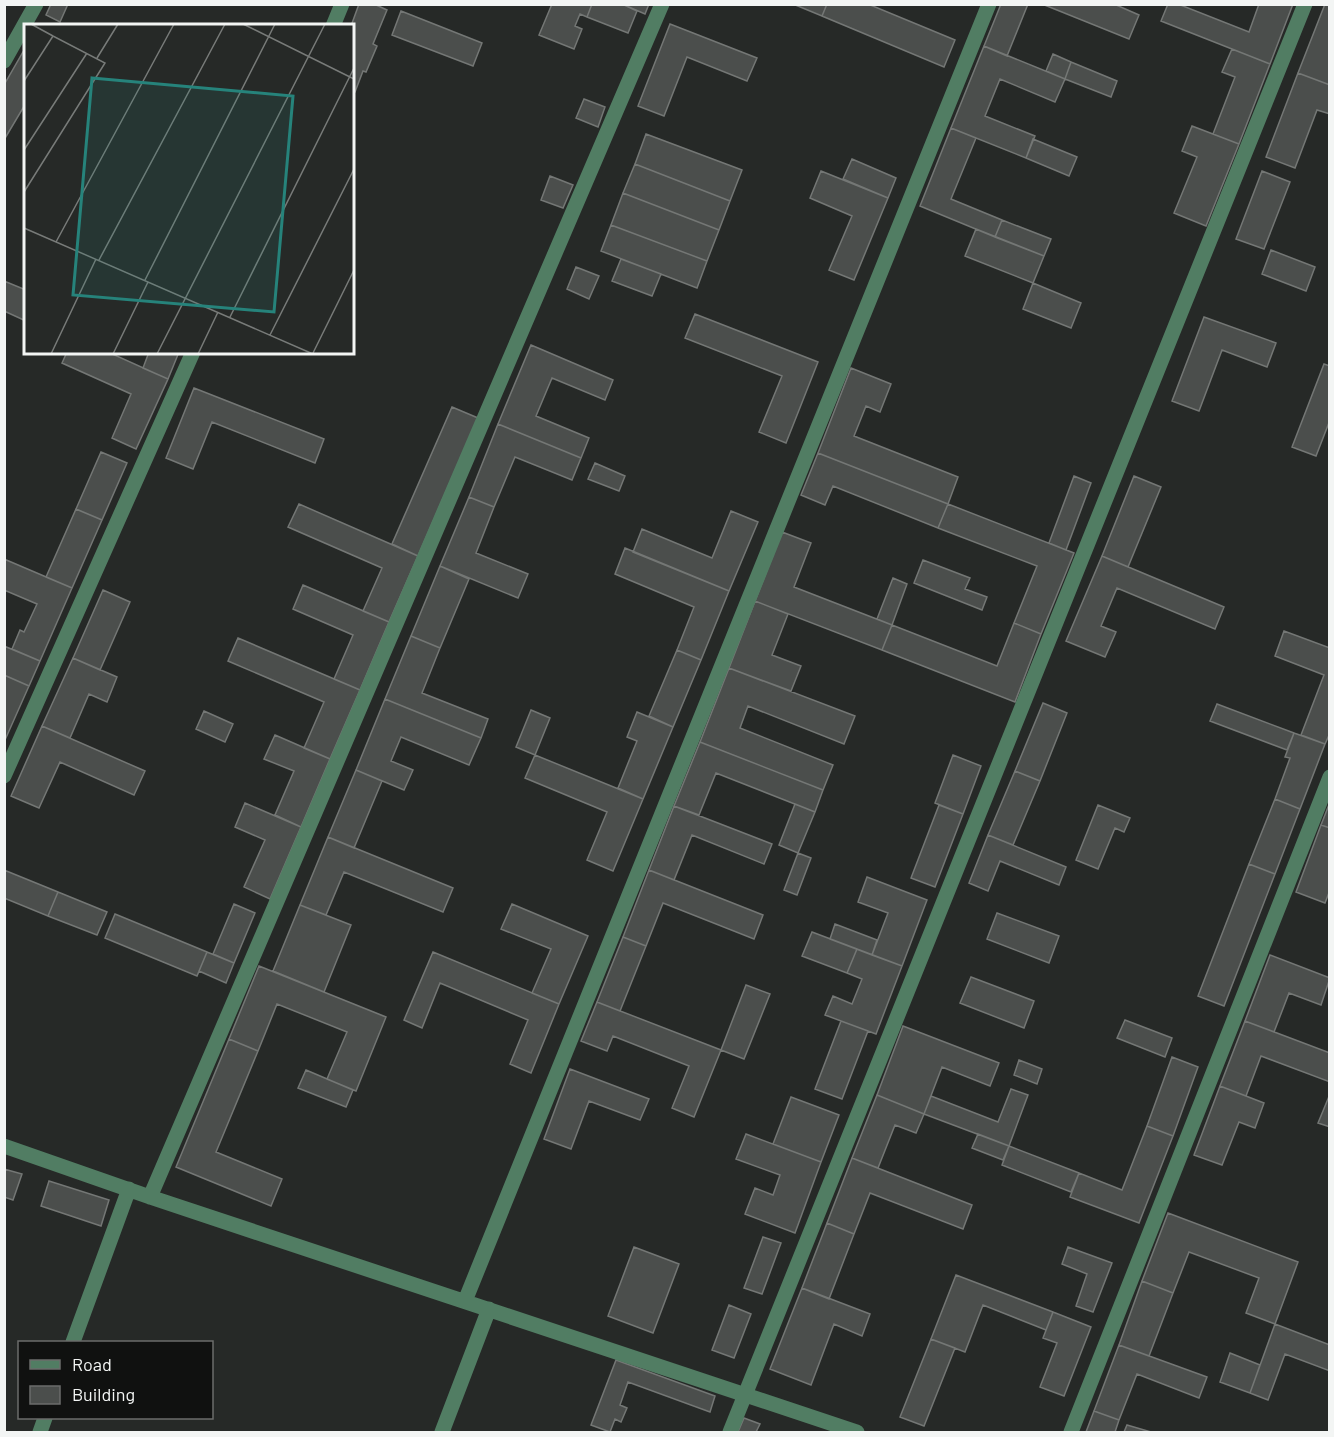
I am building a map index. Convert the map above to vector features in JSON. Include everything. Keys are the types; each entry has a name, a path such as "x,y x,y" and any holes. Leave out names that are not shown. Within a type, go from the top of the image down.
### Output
{"street":[{"path":"25,24 36,4"},
{"path":"334,24 342,4"},
{"path":"150,1197 662,4"},
{"path":"465,1301 989,4"},
{"path":"730,1432 1305,4"},
{"path":"4,61 24,25"},
{"path":"4,776 192,354"},
{"path":"1071,1432 1329,777"},
{"path":"4,1146 150,1197 857,1432"},
{"path":"73,1341 129,1189"},
{"path":"442,1432 489,1309"}],"building":[{"path":"51,4 68,4 60,22 46,15"},
{"path":"359,4 374,4 387,10 373,44 377,46 366,72 363,71 355,92 354,24 352,24"},
{"path":"552,4 592,4 587,17 580,14 575,26 582,29 574,49 539,35"},
{"path":"592,4 622,4 637,11 628,33 587,17"},
{"path":"622,4 649,4 645,14"},
{"path":"793,4 827,4 822,16"},
{"path":"827,4 868,4 955,40 944,67 822,16"},
{"path":"1001,4 1028,4 1007,56 984,46"},
{"path":"1042,4 1114,4 1139,15 1129,39"},
{"path":"1168,4 1178,4 1249,32 1259,4 1293,4 1270,64 1161,21"},
{"path":"1325,4 1330,4 1330,85 1298,73"},
{"path":"401,11 482,43 473,66 392,35"},
{"path":"670,24 757,58 747,81 687,57 664,116 638,106"},
{"path":"984,46 1065,79 1055,102 1000,79 985,116 1035,136 1026,158 951,128"},
{"path":"1232,49 1270,64 1239,144 1213,134 1235,77 1222,72"},
{"path":"24,52 24,106 4,140 4,85"},
{"path":"1053,54 1071,62 1065,79 1046,71"},
{"path":"1071,62 1117,81 1111,97 1065,79"},
{"path":"1298,73 1330,85 1330,114 1317,110 1295,168 1266,157"},
{"path":"584,99 605,107 598,127 576,118"},
{"path":"1192,126 1239,144 1206,226 1174,213 1197,157 1182,151"},
{"path":"951,128 976,138 951,199 1002,220 995,237 920,206"},
{"path":"646,134 742,170 730,201 635,164"},
{"path":"1033,139 1077,157 1069,176 1026,158"},
{"path":"852,159 896,178 888,198 843,179"},
{"path":"635,164 730,201 719,230 623,193"},
{"path":"821,171 888,198 854,280 829,270 852,216 810,198"},
{"path":"1262,171 1290,182 1264,249 1236,239"},
{"path":"550,176 573,185 563,208 541,200"},
{"path":"623,193 719,230 707,261 611,225"},
{"path":"1002,220 1051,239 1044,256 995,237"},
{"path":"611,225 707,261 697,288 601,251"},
{"path":"976,229 1044,256 1033,283 965,256"},
{"path":"1271,250 1315,267 1306,291 1262,274"},
{"path":"621,259 661,274 652,296 612,281"},
{"path":"576,267 599,276 589,299 567,289"},
{"path":"4,281 24,289 24,320 4,311"},
{"path":"1033,283 1081,303 1071,328 1023,309"},
{"path":"695,314 818,362 786,443 759,432 782,376 685,338"},
{"path":"1204,317 1276,343 1267,367 1222,350 1199,411 1172,401"},
{"path":"531,345 613,380 605,400 552,378 536,416 589,438 581,458 498,424"},
{"path":"66,354 112,354 168,379 136,449 112,438 131,394 62,363"},
{"path":"148,354 178,354 168,379 143,368"},
{"path":"1324,364 1330,366 1330,420 1316,456 1292,447"},
{"path":"851,368 891,384 880,412 866,406 854,436 958,477 948,504 818,453"},
{"path":"194,388 324,439 315,463 212,422 193,469 166,458"},
{"path":"452,407 478,418 418,556 392,544"},
{"path":"498,424 581,458 572,480 515,457 494,507 469,497"},
{"path":"101,452 127,463 102,520 76,509"},
{"path":"818,453 948,504 938,528 833,486 825,505 801,495"},
{"path":"595,463 625,476 619,491 588,479"},
{"path":"1074,476 1091,483 1066,550 1049,543"},
{"path":"1134,476 1161,487 1128,567 1102,556"},
{"path":"469,497 494,507 476,553 528,574 518,598 440,566"},
{"path":"299,504 418,556 389,622 363,611 382,568 288,527"},
{"path":"948,504 1074,553 1041,634 1014,623 1037,566 938,528"},
{"path":"76,509 102,520 72,588 46,577"},
{"path":"731,511 758,522 729,591 633,552 642,529 712,558"},
{"path":"782,532 811,543 794,587 892,625 882,650 755,601"},
{"path":"625,548 729,591 701,660 677,650 694,607 615,574"},
{"path":"1102,556 1224,607 1215,629 1117,588 1101,626 1116,632 1105,657 1066,641"},
{"path":"4,559 72,588 40,661 12,649 20,630 24,632 37,604 4,590"},
{"path":"923,560 970,578 965,589 987,597 982,610 914,583"},
{"path":"440,566 469,579 440,648 411,636"},
{"path":"893,578 907,584 892,625 877,619"},
{"path":"303,585 389,622 360,690 334,679 353,635 293,609"},
{"path":"103,590 130,602 100,670 73,658"},
{"path":"755,601 788,614 772,655 801,666 791,691 729,668"},
{"path":"1014,623 1041,634 1015,702 882,650 892,625 997,666"},
{"path":"1284,631 1330,648 1330,733 1325,744 1301,735 1324,675 1275,656"},
{"path":"411,636 440,648 422,693 488,719 481,738 385,699"},
{"path":"238,638 360,690 330,759 304,748 324,702 228,661"},
{"path":"4,646 40,661 29,686 4,675"},
{"path":"677,650 701,660 673,727 649,716"},
{"path":"73,658 117,677 107,702 89,694 70,738 42,726"},
{"path":"729,668 855,716 844,744 748,706 740,728 833,765 823,790 700,742"},
{"path":"4,675 29,686 5,740 4,739"},
{"path":"385,699 481,738 469,765 401,737 391,761 413,770 404,790 356,770"},
{"path":"1043,703 1067,713 1040,781 1015,771"},
{"path":"1217,704 1294,733 1287,750 1210,721"},
{"path":"531,710 550,718 535,755 516,747"},
{"path":"204,711 233,724 225,742 196,729"},
{"path":"637,712 673,727 643,799 618,788 637,741 627,737"},
{"path":"42,726 145,771 134,795 60,762 39,808 11,796"},
{"path":"1294,733 1325,744 1300,809 1275,799 1290,758 1285,757"},
{"path":"275,735 330,759 301,827 275,815 294,771 264,759"},
{"path":"700,742 823,790 815,812 716,773 699,815 674,806"},
{"path":"535,755 643,799 613,871 587,860 607,812 525,778"},
{"path":"953,755 981,766 963,814 935,803"},
{"path":"356,770 382,781 354,848 328,837"},
{"path":"1015,771 1040,781 1013,845 988,835"},
{"path":"1275,799 1300,809 1275,874 1249,864"},
{"path":"1330,802 1330,828 1321,825"},
{"path":"245,803 301,827 270,899 244,887 265,840 235,827"},
{"path":"795,804 815,812 798,853 779,845"},
{"path":"939,805 963,814 935,887 911,878"},
{"path":"1098,805 1130,818 1124,832 1115,828 1098,869 1076,860"},
{"path":"674,806 772,844 764,864 692,835 674,880 649,870"},
{"path":"1321,825 1330,828 1330,890 1325,903 1296,892"},
{"path":"988,835 1066,867 1059,885 1000,861 988,891 969,883"},
{"path":"328,837 453,888 443,912 344,872 326,915 300,905"},
{"path":"798,853 811,858 797,895 784,890"},
{"path":"1249,864 1275,874 1224,1006 1198,996"},
{"path":"4,870 58,892 48,916 4,898"},
{"path":"649,870 763,915 754,939 663,903 646,946 623,937"},
{"path":"867,877 927,900 902,966 872,955 888,913 858,902"},
{"path":"58,892 107,912 97,935 48,916"},
{"path":"234,904 255,913 234,963 213,954"},
{"path":"512,904 588,936 559,1004 532,993 551,949 501,929"},
{"path":"300,905 351,925 324,992 273,971"},
{"path":"997,913 1059,936 1049,963 987,939"},
{"path":"115,914 207,952 197,976 105,938"},
{"path":"835,924 877,940 872,955 830,939"},
{"path":"812,932 857,949 847,973 802,956"},
{"path":"623,937 646,946 620,1011 597,1002"},
{"path":"857,949 902,966 876,1034 825,1015 833,996 852,1004 862,979 847,973"},
{"path":"207,952 234,963 226,983 199,971"},
{"path":"433,952 559,1004 531,1073 510,1064 528,1020 440,983 422,1028 404,1020"},
{"path":"1270,955 1330,978 1321,1005 1289,993 1274,1032 1245,1021"},
{"path":"259,966 386,1017 356,1091 327,1079 347,1032 277,1004 258,1051 229,1039"},
{"path":"971,977 1034,1001 1024,1028 960,1003"},
{"path":"746,985 770,994 744,1059 721,1050"},
{"path":"597,1002 721,1050 694,1117 672,1108 689,1066 613,1036 607,1051 581,1041"},
{"path":"1125,1020 1172,1038 1165,1057 1117,1038"},
{"path":"841,1021 868,1031 842,1099 815,1089"},
{"path":"1245,1021 1330,1053 1330,1082 1261,1056 1246,1096 1220,1086"},
{"path":"903,1026 999,1063 990,1086 942,1067 924,1114 877,1095"},
{"path":"229,1039 258,1051 216,1152 282,1179 271,1206 176,1167"},
{"path":"1172,1057 1198,1067 1173,1136 1147,1126"},
{"path":"1019,1060 1042,1069 1037,1084 1014,1075"},
{"path":"570,1069 649,1099 640,1120 589,1101 571,1149 544,1139"},
{"path":"306,1070 353,1090 346,1107 298,1088"},
{"path":"1220,1086 1264,1103 1255,1128 1239,1122 1222,1165 1194,1155"},
{"path":"1011,1089 1028,1095 1009,1146 924,1114 931,1096 998,1122"},
{"path":"1330,1094 1330,1127 1318,1123"},
{"path":"877,1095 924,1114 916,1133 895,1125 878,1168 852,1158"},
{"path":"791,1097 839,1115 821,1162 773,1144"},
{"path":"1147,1126 1173,1136 1139,1223 1070,1197 1079,1173 1122,1190"},
{"path":"746,1134 821,1162 795,1233 745,1214 755,1188 773,1195 780,1175 736,1159"},
{"path":"978,1134 1009,1146 1003,1160 972,1148"},
{"path":"1009,1146 1079,1173 1071,1192 1002,1165"},
{"path":"852,1158 972,1205 963,1229 870,1193 854,1234 827,1223"},
{"path":"4,1169 22,1174 13,1200 4,1197"},
{"path":"49,1181 109,1200 101,1226 41,1206"},
{"path":"1168,1213 1298,1262 1275,1324 1246,1313 1259,1278 1189,1252 1173,1293 1142,1281"},
{"path":"827,1223 854,1234 829,1299 802,1288"},
{"path":"763,1237 781,1243 762,1294 744,1288"},
{"path":"634,1247 679,1264 653,1333 608,1316"},
{"path":"1068,1247 1112,1263 1093,1312 1076,1306 1087,1274 1062,1264"},
{"path":"956,1275 1053,1312 1046,1330 983,1305 965,1352 931,1339"},
{"path":"1142,1281 1173,1293 1149,1356 1119,1345"},
{"path":"802,1288 870,1314 862,1336 834,1324 811,1385 770,1369"},
{"path":"729,1305 751,1314 734,1358 712,1350"},
{"path":"1053,1312 1091,1327 1064,1396 1040,1387 1057,1343 1043,1338"},
{"path":"1275,1324 1330,1345 1330,1371 1285,1354 1268,1400 1250,1393"},
{"path":"931,1339 955,1348 924,1426 900,1417"},
{"path":"1119,1345 1207,1377 1199,1398 1137,1374 1119,1420 1094,1411"},
{"path":"1230,1353 1260,1365 1250,1393 1220,1382"},
{"path":"616,1360 715,1396 710,1412 628,1382 620,1405 627,1408 621,1422 615,1419 610,1432 591,1425"},
{"path":"1094,1411 1119,1420 1115,1432 1086,1432"},
{"path":"744,1418 760,1424 756,1432 738,1432"},
{"path":"1127,1425 1151,1432 1124,1432"}]}
